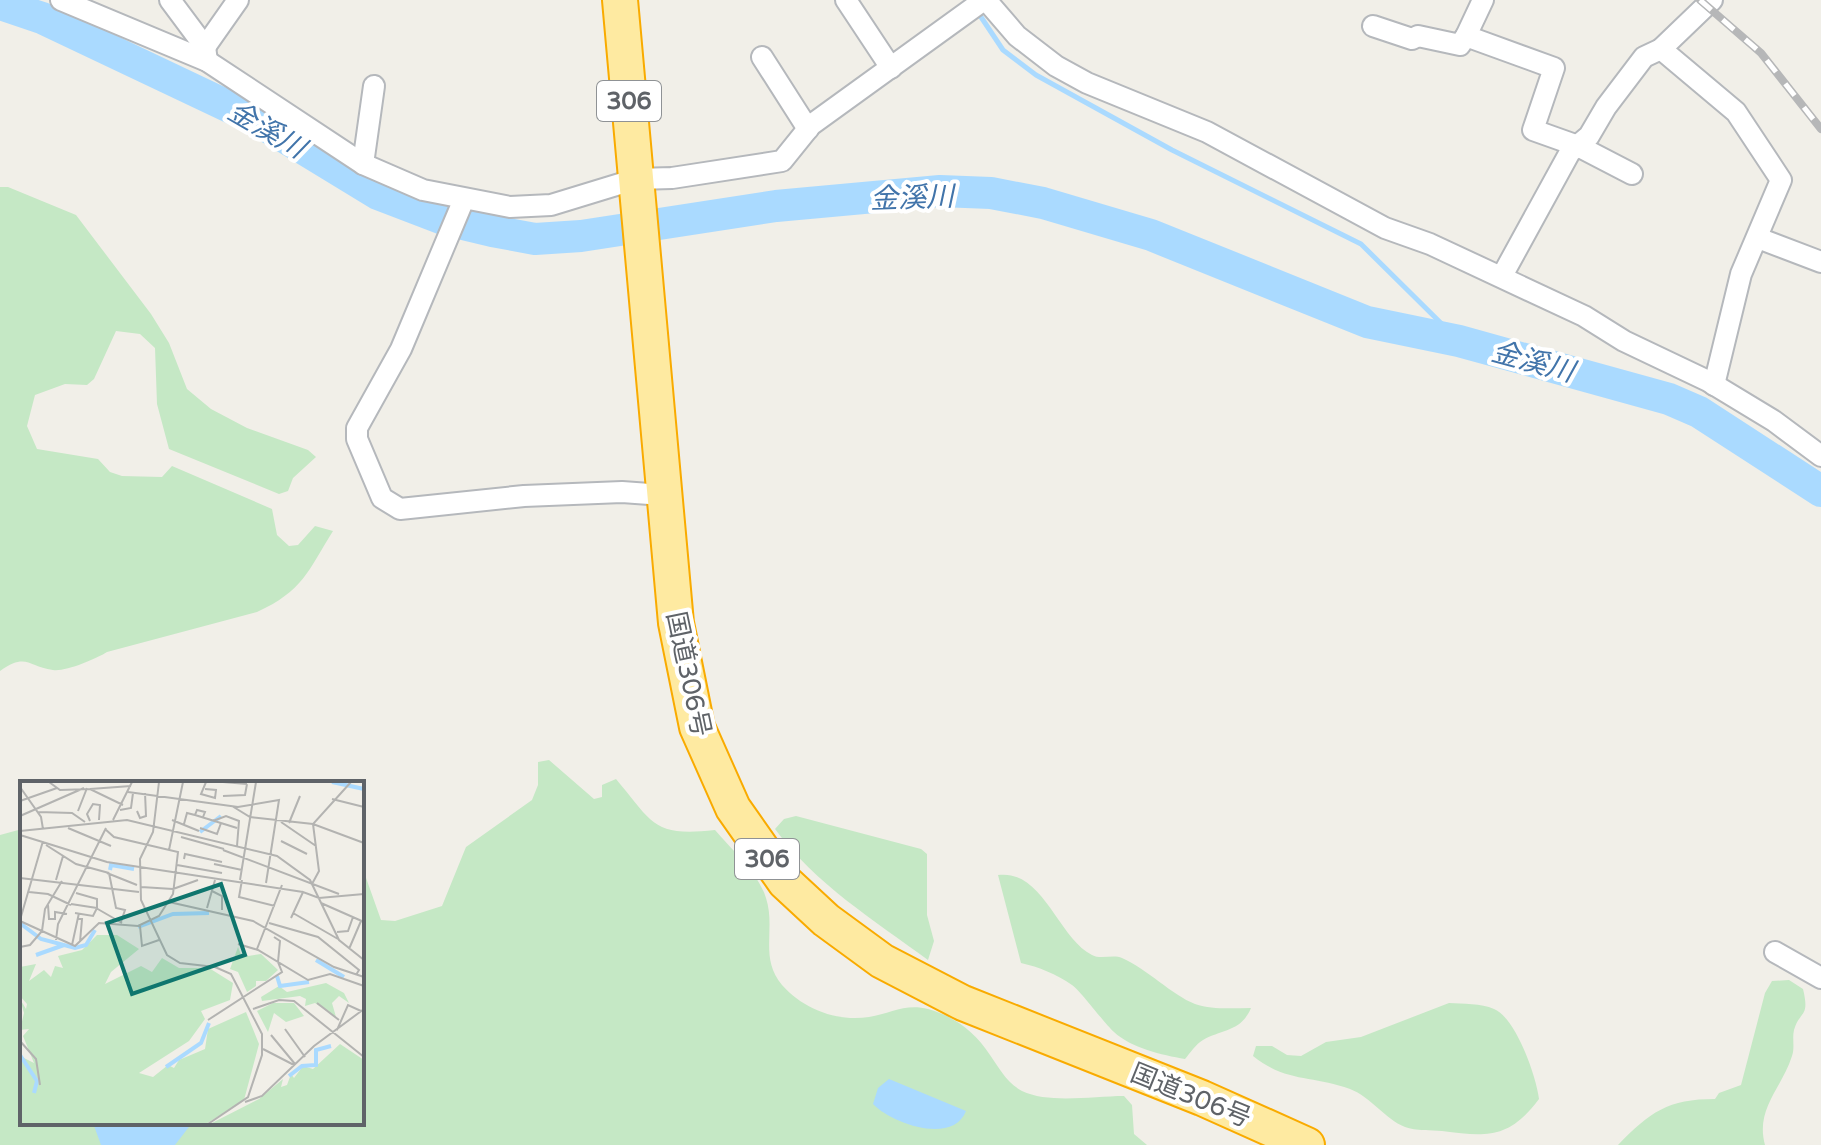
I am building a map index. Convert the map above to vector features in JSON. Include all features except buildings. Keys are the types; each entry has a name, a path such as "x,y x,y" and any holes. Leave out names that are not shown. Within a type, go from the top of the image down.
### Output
{"highway":[{"name":"国道306号","path":"620,0 676,623 697,727 733,808 785,882 850,940 924,985 1202,1098 1307,1145"}],"street":[{"path":"61,0 206,54 363,164 401,183 463,203 510,207 551,205 636,191 672,178 782,161 808,129 979,4 1027,45 1087,83 1207,132 1385,228 1502,276 1709,385 1821,456"},
{"path":"170,0 206,54"},
{"path":"206,54 238,0"},
{"path":"846,0 891,68"},
{"path":"1373,26 1412,39 1418,36 1460,45 1483,0"},
{"path":"1502,276 1551,181 1589,136 1634,68 1644,57 1661,49 1712,0"},
{"path":"1466,36 1554,68 1533,130 1578,146 1632,174"},
{"path":"1661,49 1736,112 1781,180 1741,274 1709,385"},
{"path":"762,57 808,129"},
{"path":"363,164 374,86"},
{"path":"463,203 437,258 435,273 401,349 357,428 357,439 382,498 400,509 524,496 622,492 663,495"},
{"path":"1758,238 1821,262"},
{"path":"1775,952 1821,978"}],"green space":[{"path":"0,187 8,187 76,215 151,314 169,343 187,389 211,409 247,428 308,450 316,457 293,478 288,491 279,494 169,449 157,404 155,348 140,334 116,331 94,379 87,385 65,384 35,395 27,426 37,449 98,459 110,472 122,476 162,477 172,466 272,509 277,535 289,546 298,545 315,526 333,531 303,579 285,596 257,612 107,652 65,669 53,670 16,662 0,671"},
{"path":"549,760 594,799 602,797 602,785 616,779 647,816 666,829 694,832 715,830 751,871 762,889 769,910 771,964 782,985 800,1001 821,1012 857,1018 913,1007 938,1012 971,1032 1008,1080 1022,1091 1058,1098 1124,1096 1132,1105 1134,1134 1147,1145 0,1145 0,835 20,830 20,1125 364,1125 364,855 365,875 381,920 395,921 442,906 466,847 532,800 538,785 538,762"},
{"path":"796,816 921,849 927,854 927,915 934,941 928,960 846,900 791,849 775,829 784,819"},
{"path":"998,875 1014,876 1039,893 1069,934 1092,955 1122,958 1195,1004 1216,1008 1251,1008 1247,1016 1236,1026 1200,1042 1185,1059 1138,1047 1121,1038 1072,985 1047,971 1021,963"},
{"path":"1789,980 1803,989 1805,1009 1794,1030 1788,1068 1767,1109 1763,1132 1765,1145 1618,1145 1661,1110 1685,1102 1715,1099 1719,1093 1741,1085 1765,993 1772,981"},
{"path":"1449,1003 1494,1009 1510,1024 1524,1049 1539,1099 1518,1122 1507,1128 1472,1134 1409,1128 1391,1119 1365,1097 1350,1089 1277,1071 1253,1056 1256,1046 1272,1046 1287,1055 1301,1056 1326,1042 1361,1037"}],"water":[{"path":"889,1079 966,1111 959,1121 949,1127 922,1128 907,1124 873,1104 878,1088"},
{"path":"94,1125 190,1125 175,1145 101,1145"}],"waterway":[{"name":"金溪川","path":"0,4 42,18 255,119 378,194 446,220 535,239 581,236 776,206 940,191 991,193 1043,203 1151,235 1367,322 1459,341 1669,399 1699,412 1821,491"},
{"path":"977,11 1003,50 1036,75 1172,150 1361,244 1459,341"}],"railway":[{"path":"1700,0 1761,53 1821,129"}]}
